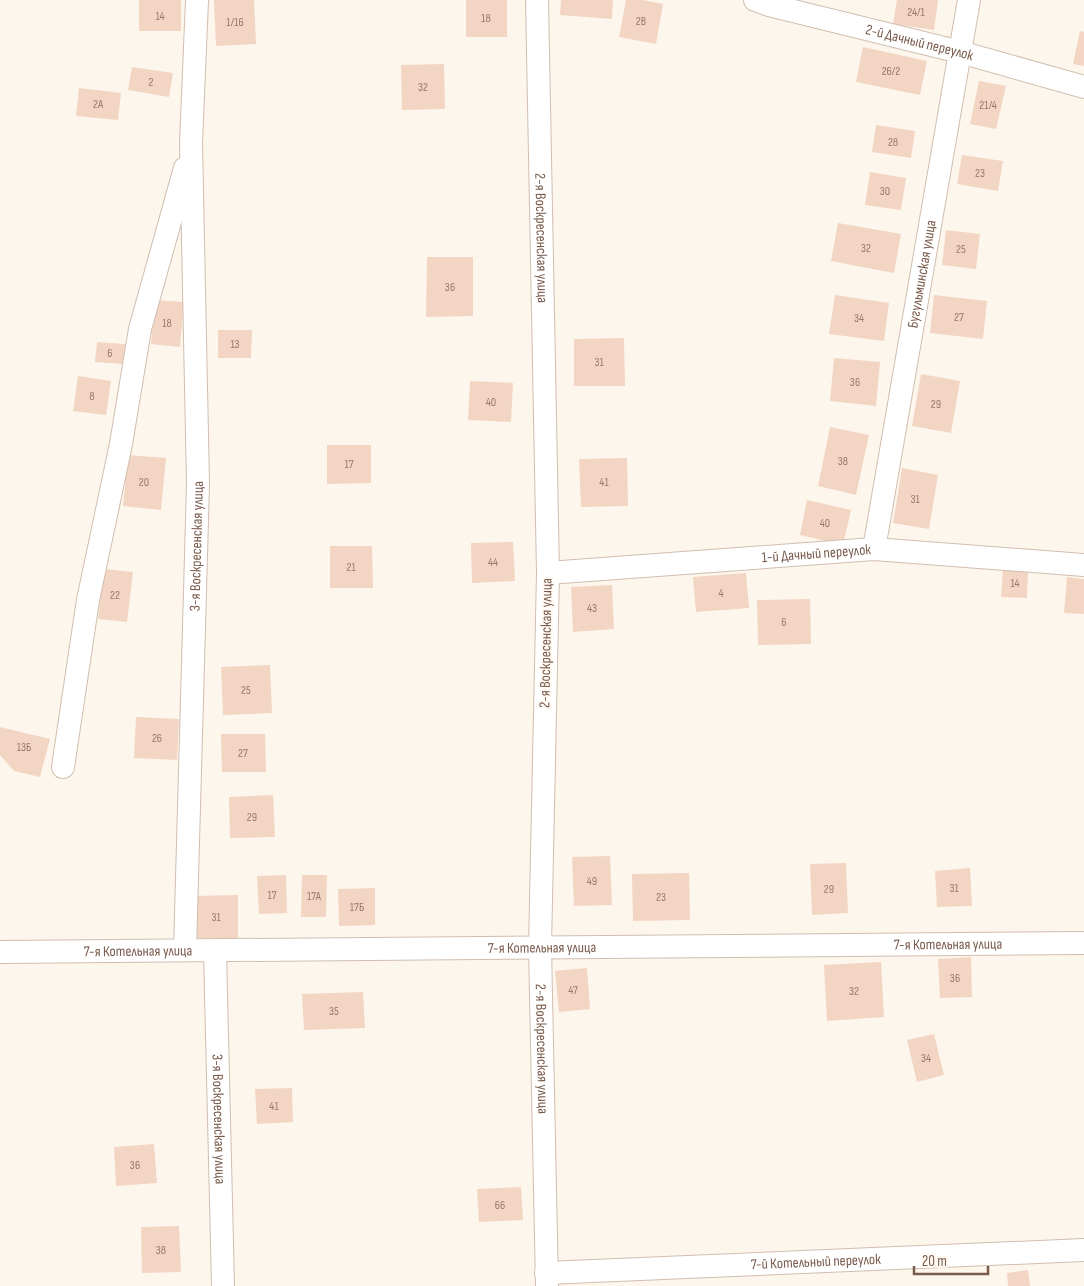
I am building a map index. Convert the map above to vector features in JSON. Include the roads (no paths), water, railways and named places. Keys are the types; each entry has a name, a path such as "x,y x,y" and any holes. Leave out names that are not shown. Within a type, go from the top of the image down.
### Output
{"street":[{"name":"3-я Воскресенская улица","path":"184,950 198,484 192,143 197,0"},
{"name":"2-я Воскресенская улица","path":"537,0 548,573 540,947 547,1279"},
{"name":"Бугульминская улица","path":"874,549 969,0"},
{"name":"2-й Дачный переулок","path":"764,2 960,52 1084,87"},
{"name":"3-я Воскресенская улица","path":"63,768 88,600 121,444 140,330 192,143"},
{"name":"1-й Дачный переулок","path":"548,573 874,549 1084,566"},
{"name":"7-я Котельная улица","path":"0,952 1084,943"},
{"name":"3-я Воскресенская улица","path":"215,951 223,1286"},
{"name":"7-й Котельный переулок","path":"547,1279 1084,1250"}]}
